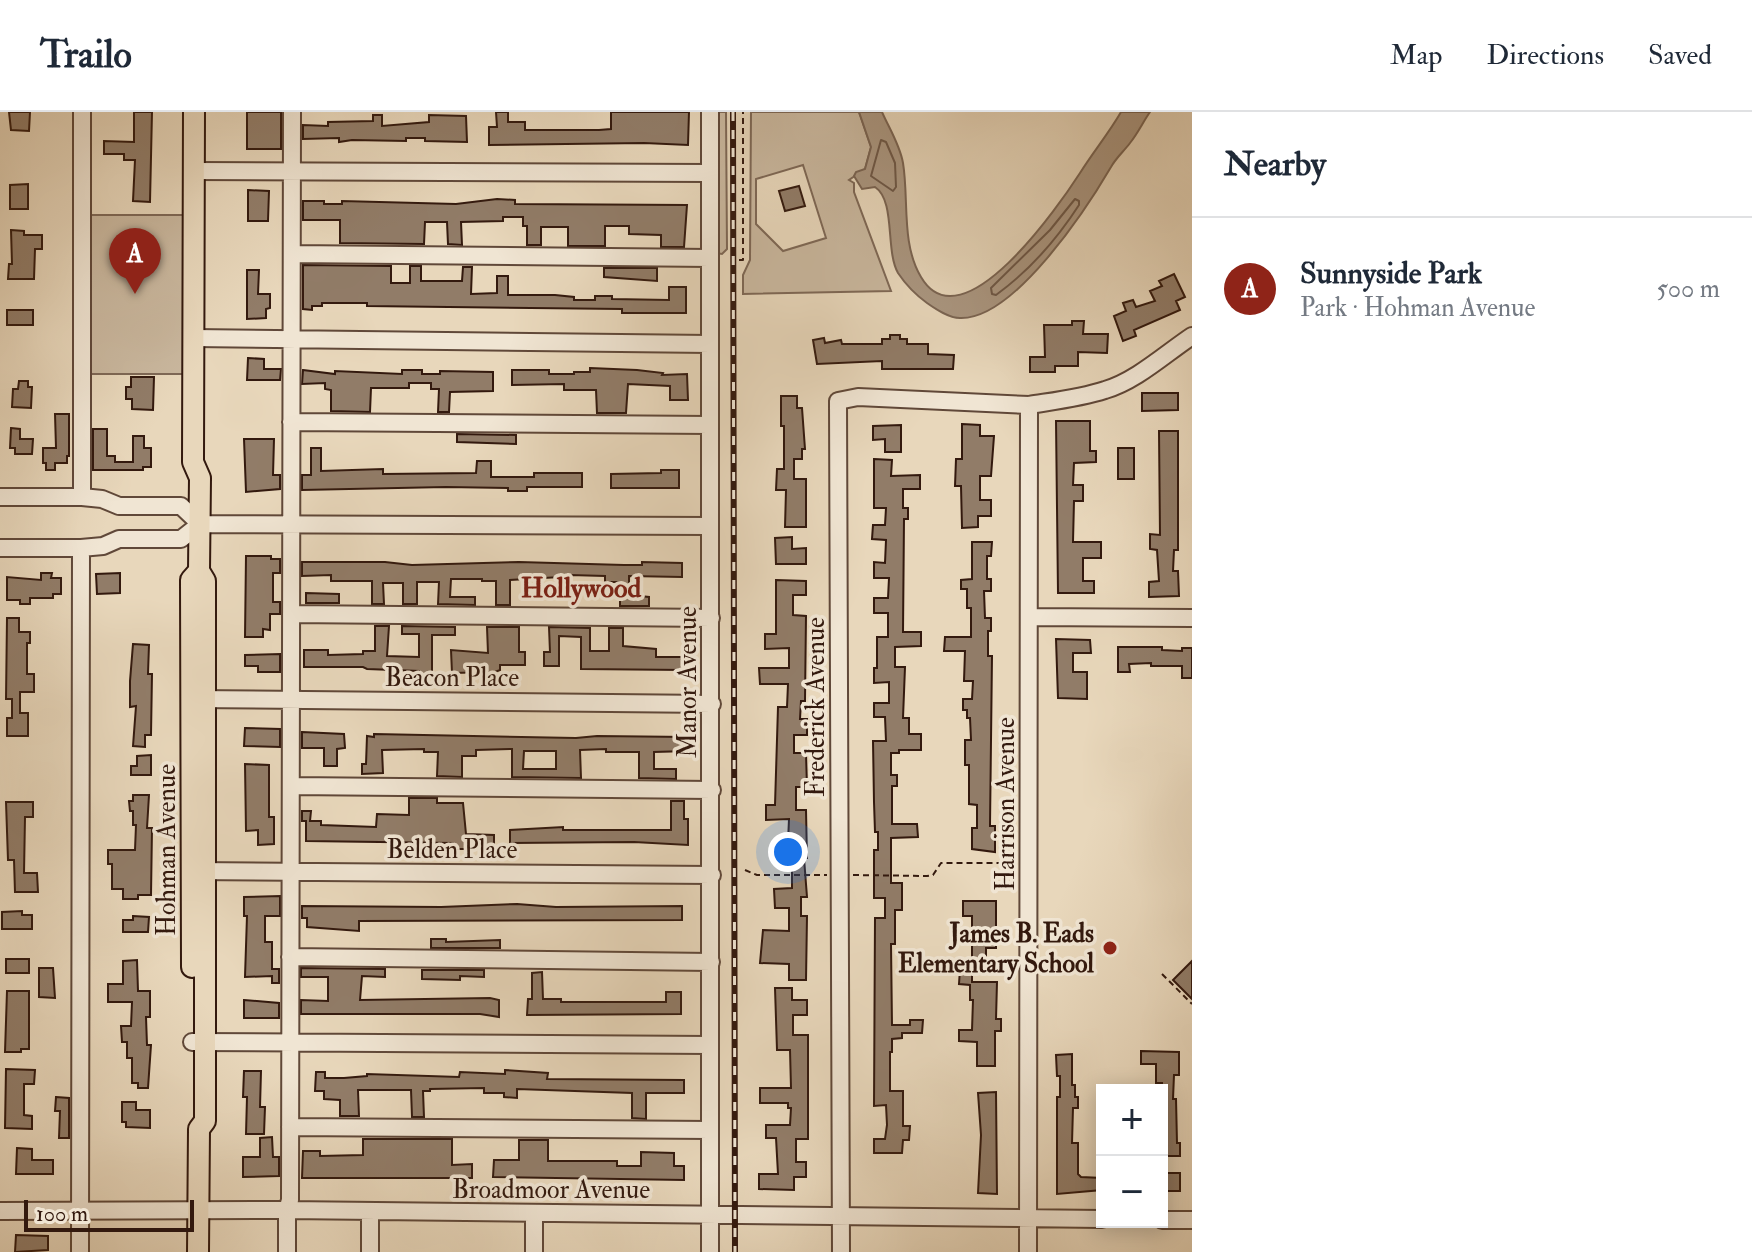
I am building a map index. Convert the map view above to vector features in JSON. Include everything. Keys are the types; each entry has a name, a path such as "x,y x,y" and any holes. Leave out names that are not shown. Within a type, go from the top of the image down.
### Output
{"main road":[{"name":"Hohman Avenue","path":"194,112 200,171 200,338 193,462 200,478 199,571 191,580 199,700 199,1042 192,1120 199,1129 198,1252"},
{"name":"Hohman Avenue","path":"200,171 207,112"}],"street":[{"path":"82,112 82,497"},
{"path":"287,1252 287,1210 290,1200 292,112"},
{"name":"Manor Avenue","path":"710,112 710,1252"},
{"path":"200,171 710,173"},
{"path":"292,254 710,258"},
{"path":"1029,405 1107,390 1192,336"},
{"path":"200,338 710,344"},
{"name":"Frederick Avenue","path":"841,1252 838,401 858,397 1029,405"},
{"name":"Harrison Avenue","path":"1028,1252 1029,405"},
{"path":"291,422 710,425"},
{"path":"0,497 82,497 102,499 119,506 181,506 200,524"},
{"path":"0,548 81,548 103,546 119,539 181,539 200,524 710,526"},
{"path":"80,1252 81,548"},
{"path":"291,614 711,618"},
{"path":"1029,617 1192,618"},
{"name":"Beacon Place","path":"199,700 712,704"},
{"path":"291,786 712,790"},
{"name":"Belden Place","path":"199,871 712,875"},
{"path":"290,957 711,962"},
{"path":"199,1042 710,1045"},
{"path":"290,1127 710,1130"},
{"name":"Broadmoor Avenue","path":"0,1211 287,1210 1096,1219"},
{"path":"370,1212 370,1252"},
{"path":"534,1213 534,1252"},
{"path":"1168,1220 1192,1220"}],"path":[{"path":"739,260 743,260 743,112"},
{"path":"851,875 927,876 933,875 941,863 1018,863"},
{"path":"745,870 757,875 833,875"},
{"path":"1162,974 1192,1004"}],"shaded area":[{"path":"715,112 726,112 727,249 722,254 716,253"},
{"path":"751,112 859,112 871,147 865,169 849,180 854,183 854,192 891,291 743,294 743,275 750,260","holes":["803,165 826,238 783,251 756,224 756,179"]},
{"path":"85,215 186,215 185,374 85,374"}],"water":[{"path":"859,112 882,112 899,150 905,177 908,236 921,277 939,294 960,295 984,283 1032,238 1121,112 1150,112 1047,259 1003,301 981,314 960,318 947,315 927,303 911,290 898,273 886,203 875,187 862,189 854,176 865,169 871,147"}],"building":[{"path":"9,112 30,112 29,131 11,130"},
{"path":"134,112 152,112 150,202 133,201 135,160 124,160 124,154 104,154 104,141 134,142"},
{"path":"247,112 281,112 281,149 247,149"},
{"path":"496,112 508,112 508,122 525,122 525,130 599,130 611,129 611,112 689,112 688,145 489,145 489,127 497,127"},
{"path":"373,115 382,115 382,126 429,122 429,115 466,116 467,142 425,141 425,138 339,142 339,138 303,139 303,125 328,126 328,122 373,121"},
{"path":"28,184 28,209 10,209 10,185"},
{"path":"799,186 805,206 785,211 779,191"},
{"path":"248,190 269,191 268,221 248,221"},
{"path":"515,200 515,204 687,205 684,247 661,247 661,235 629,234 629,226 605,226 605,246 568,246 568,227 541,227 541,245 527,245 527,226 523,226 523,217 461,222 462,245 448,244 447,222 425,222 424,244 340,243 340,220 303,220 303,201 324,201 324,204 342,204 342,201 456,204"},
{"path":"11,230 24,231 24,235 42,235 42,249 35,249 34,279 8,279 9,264 12,264"},
{"path":"303,265 391,266 391,283 410,283 410,266 421,266 421,281 462,281 463,267 472,267 471,294 497,293 497,276 508,276 508,295 555,295 574,297 574,300 612,296 612,299 669,300 669,287 686,287 686,313 622,313 622,309 367,306 367,303 322,303 322,306 312,306 312,310 303,309"},
{"path":"604,268 657,268 657,281 604,277"},
{"path":"247,270 259,270 258,294 270,294 266,318 247,319"},
{"path":"1174,274 1185,297 1176,301 1180,310 1134,330 1136,336 1123,341 1114,316 1126,311 1123,303 1133,300 1136,307 1155,301 1150,291 1162,286 1159,281"},
{"path":"7,310 33,310 33,325 7,325"},
{"path":"1072,321 1084,321 1083,334 1108,334 1107,353 1078,352 1078,366 1055,366 1055,372 1030,372 1030,357 1045,357 1044,325 1072,325"},
{"path":"890,335 900,335 900,339 907,339 907,344 928,344 928,354 954,355 953,369 882,369 882,361 817,364 813,340 824,338 825,343 841,340 842,344 882,344 882,339 890,339"},
{"path":"248,358 264,359 264,369 281,369 280,380 247,380"},
{"path":"590,368 637,370 662,375 687,374 688,400 670,400 670,386 628,384 626,413 597,413 596,390 564,390 564,384 512,385 512,370 574,374 590,372"},
{"path":"303,370 335,374 335,371 402,374 402,370 422,370 422,374 440,374 440,371 493,372 493,391 450,392 449,412 438,412 439,389 431,389 431,383 409,383 409,388 371,388 370,412 331,411 331,390 325,389 325,383 302,384"},
{"path":"131,377 154,377 153,410 132,409 132,399 126,399 126,387 131,387"},
{"path":"19,381 28,381 28,387 32,387 31,408 12,407 13,389 18,389"},
{"path":"1142,393 1178,393 1178,410 1142,411"},
{"path":"781,396 797,396 797,408 802,408 805,449 802,449 802,459 794,459 794,479 806,479 806,527 785,527 786,490 776,490 777,469 784,469"},
{"path":"55,414 69,414 69,456 67,463 55,463 55,470 46,470 43,448 56,448"},
{"path":"1056,421 1090,421 1090,451 1096,451 1096,462 1074,463 1073,485 1083,485 1083,501 1074,501 1073,542 1101,542 1101,558 1083,558 1083,581 1094,581 1094,593 1058,593"},
{"path":"962,424 980,425 980,436 994,436 991,476 980,476 980,500 991,500 991,516 978,516 978,527 962,528 961,486 955,486 956,459 962,459"},
{"path":"901,425 901,452 885,452 885,439 873,440 873,426"},
{"path":"11,428 20,429 20,439 33,439 32,454 15,454 15,448 10,448"},
{"path":"93,429 107,429 107,456 115,456 115,462 133,462 133,436 144,436 144,448 151,448 151,467 143,467 143,470 93,470"},
{"path":"1159,431 1178,431 1178,550 1174,550 1173,571 1178,571 1179,596 1149,597 1149,582 1159,581 1157,550 1150,549 1150,534 1160,535"},
{"path":"457,434 516,435 516,444 457,442"},
{"path":"244,439 274,439 273,475 280,475 280,489 246,492"},
{"path":"311,448 321,448 321,471 383,469 383,474 476,473 477,461 491,461 491,477 582,473 582,487 527,487 527,491 446,487 302,490 302,475 311,475"},
{"path":"1118,448 1134,448 1134,479 1118,479"},
{"path":"874,459 892,460 891,476 920,475 920,489 903,489 903,508 908,508 908,519 904,519 903,632 921,632 921,646 895,647 895,667 905,667 903,718 909,718 909,734 921,734 921,750 891,753 891,775 897,775 897,786 892,786 892,824 917,824 918,837 891,838 891,883 902,883 902,910 895,910 895,944 891,944 892,1025 910,1025 910,1020 923,1020 922,1033 902,1033 902,1038 892,1039 890,1091 903,1091 903,1126 910,1126 909,1140 903,1140 902,1153 874,1153 874,1139 885,1139 887,1125 886,1105 874,1106 875,918 885,918 885,898 874,898 874,850 878,850 878,832 875,832 873,741 886,741 885,717 874,717 874,703 889,703 889,682 874,683 877,637 888,637 888,613 874,613 874,598 888,598 889,578 874,578 874,562 885,563 886,540 872,539 873,525 885,525 886,508 874,508"},
{"path":"661,470 679,470 679,488 611,488 611,474 661,473"},
{"path":"792,537 792,549 806,548 806,564 776,564 775,538"},
{"path":"972,542 992,542 991,556 987,556 987,579 991,579 991,591 984,591 985,618 991,618 991,631 988,631 988,656 992,656 990,826 995,826 995,852 972,849 972,828 977,828 977,805 969,804 969,765 965,765 965,740 971,740 970,718 967,718 967,710 963,710 963,699 972,699 973,681 964,681 965,651 944,651 945,637 971,637 971,608 967,608 967,589 961,589 961,580 972,579"},
{"path":"246,556 280,559 280,573 273,573 273,602 280,602 280,614 270,614 270,630 263,629 263,637 245,637"},
{"path":"302,562 412,565 682,563 682,577 629,576 629,595 649,597 649,606 620,606 620,582 605,582 605,576 570,575 569,593 560,593 560,577 510,580 510,605 496,605 496,581 482,579 451,579 450,597 475,597 475,605 438,604 439,582 417,582 417,604 403,604 403,583 383,583 384,604 372,604 372,581 331,581 331,575 302,576"},
{"path":"41,573 52,573 51,578 61,578 61,594 53,594 53,598 30,598 30,604 7,600 7,577 41,580"},
{"path":"120,573 120,593 97,594 96,574"},
{"path":"776,580 806,581 806,595 793,595 793,615 806,616 805,701 801,701 800,719 807,719 807,735 794,735 794,753 806,753 807,787 796,787 796,810 806,810 807,858 804,858 807,897 801,897 801,916 807,916 806,980 789,980 789,964 760,963 763,930 789,931 789,908 775,908 774,889 792,888 792,865 787,865 789,819 766,820 766,805 775,805 778,707 787,707 788,684 760,684 759,668 789,668 789,648 765,649 765,634 776,634"},
{"path":"306,593 339,594 339,603 306,603"},
{"path":"7,618 19,618 19,632 30,632 27,674 34,674 34,692 20,692 20,713 28,713 28,736 7,736 7,718 12,718 12,699 6,699"},
{"path":"375,626 389,626 387,656 419,657 419,634 402,634 402,626 455,627 455,635 432,635 432,678 419,677 419,671 304,667 304,650 328,650 328,655 375,651"},
{"path":"487,627 519,627 519,652 525,652 525,665 500,665 500,670 495,672 452,673 451,650 488,653"},
{"path":"549,627 590,628 590,651 609,651 609,628 623,628 623,646 656,649 656,657 685,657 685,670 581,669 581,637 559,636 559,666 544,666 544,652 550,652"},
{"path":"1056,639 1090,640 1091,653 1073,653 1073,672 1087,672 1087,699 1058,698"},
{"path":"133,644 149,645 151,735 145,735 145,747 133,746 136,706 130,707 130,681"},
{"path":"1118,647 1162,647 1162,650 1182,651 1182,648 1192,648 1192,678 1182,678 1182,666 1151,666 1151,663 1129,664 1130,672 1118,672"},
{"path":"280,654 280,672 258,672 258,666 245,666 245,655"},
{"path":"245,728 280,729 280,747 244,746"},
{"path":"302,732 344,734 345,748 337,749 337,766 324,766 324,748 302,748"},
{"path":"374,734 688,737 688,751 654,752 654,769 676,769 676,779 639,778 639,752 606,752 606,749 580,750 581,778 512,777 512,749 476,750 476,756 462,756 462,777 437,776 438,752 424,752 424,749 382,750 383,773 362,774 362,764 366,764 367,736 374,737","holes":["524,751 556,751 556,769 523,769"]},
{"path":"151,755 151,775 131,775 131,766 137,766 137,756"},
{"path":"245,764 269,765 269,817 274,817 274,844 258,845 258,830 246,831"},
{"path":"133,795 149,795 147,828 152,828 151,895 123,899 123,889 112,889 112,864 108,864 108,850 135,850 136,825 133,825 129,801 133,801"},
{"path":"409,798 437,798 437,803 463,803 466,834 494,835 494,849 453,849 453,843 306,841 306,821 302,821 302,811 311,811 310,821 321,821 321,825 376,827 377,814 409,815"},
{"path":"671,801 684,801 688,845 510,843 510,830 563,827 563,830 671,830"},
{"path":"6,802 33,802 33,817 25,817 24,873 37,873 38,892 15,892 14,860 8,860"},
{"path":"280,896 280,916 265,916 265,942 272,942 272,969 279,969 279,983 272,983 272,976 245,977 247,916 244,916 244,897"},
{"path":"963,901 996,901 996,948 986,948 986,960 972,959 972,916 963,916"},
{"path":"517,904 556,907 682,906 682,920 359,921 359,931 307,927 307,918 302,918 302,906"},
{"path":"22,911 22,915 32,915 32,929 2,929 2,912"},
{"path":"133,916 149,917 148,932 123,932 123,920 133,920"},
{"path":"431,939 446,939 446,942 500,940 500,948 431,948"},
{"path":"6,959 29,959 29,973 6,973"},
{"path":"137,960 138,991 150,991 150,1017 146,1017 147,1045 151,1045 148,1088 138,1088 138,1083 132,1083 132,1058 127,1058 127,1042 122,1042 121,1026 131,1026 132,1002 108,1002 108,984 123,984 123,961"},
{"path":"1192,961 1192,999 1173,980"},
{"path":"39,968 53,968 55,998 39,997"},
{"path":"301,968 385,969 385,977 362,976 360,1000 490,998 499,1000 499,1017 480,1014 301,1014 301,1000 328,1001 328,977 301,977"},
{"path":"960,969 972,969 972,982 997,982 996,1019 1001,1019 1001,1031 995,1031 995,1066 977,1066 977,1042 959,1041 959,1030 972,1030 973,1000 970,1000 970,985 959,984"},
{"path":"422,970 484,970 484,977 422,979"},
{"path":"542,972 543,999 561,999 561,1002 666,1002 666,992 681,992 681,1014 527,1015 528,999 532,999 532,973"},
{"path":"775,988 792,988 792,1000 807,1000 807,1015 793,1015 793,1035 808,1035 808,1139 796,1139 796,1162 806,1162 806,1177 794,1177 794,1190 759,1189 759,1174 778,1174 776,1138 766,1138 766,1125 790,1125 791,1108 788,1108 788,1103 760,1103 760,1088 791,1088 790,1050 777,1050"},
{"path":"7,991 29,991 29,1049 21,1049 21,1052 5,1052"},
{"path":"244,1000 279,1003 279,1018 244,1018"},
{"path":"1141,1051 1179,1052 1179,1075 1174,1075 1173,1099 1176,1099 1180,1156 1168,1156 1168,1084 1156,1083 1156,1064 1141,1064"},
{"path":"1072,1054 1072,1085 1075,1085 1078,1108 1073,1108 1072,1143 1078,1143 1078,1174 1096,1178 1096,1191 1057,1194 1057,1097 1060,1097 1060,1076 1057,1076 1056,1055"},
{"path":"6,1069 35,1070 34,1084 24,1084 24,1115 32,1116 32,1129 5,1128"},
{"path":"505,1070 548,1073 547,1079 684,1080 684,1093 646,1093 646,1119 632,1118 632,1093 517,1089 517,1098 504,1097 504,1093 484,1093 484,1088 430,1089 423,1091 424,1117 412,1117 411,1090 358,1090 359,1116 340,1116 340,1100 324,1099 324,1091 315,1091 316,1072 325,1072 325,1078 367,1074 459,1077 460,1072 505,1074"},
{"path":"244,1071 261,1071 260,1107 265,1107 264,1134 246,1134"},
{"path":"996,1092 997,1194 978,1193 981,1135 978,1093"},
{"path":"56,1097 69,1098 69,1138 59,1138 60,1111 55,1111"},
{"path":"122,1102 136,1102 136,1110 150,1110 150,1128 126,1127 126,1122 122,1122"},
{"path":"272,1137 273,1157 279,1157 279,1176 243,1177 243,1157 260,1157 260,1138"},
{"path":"363,1139 452,1139 452,1165 472,1164 472,1178 302,1178 303,1151 320,1151 320,1156 363,1155"},
{"path":"519,1140 548,1140 548,1161 617,1161 617,1166 641,1166 641,1152 674,1153 674,1166 684,1166 684,1180 493,1177 494,1160 519,1160"},
{"path":"17,1148 32,1149 32,1160 53,1160 53,1174 16,1174"},
{"path":"1168,1173 1180,1173 1180,1191 1168,1191"},
{"path":"16,1235 48,1236 48,1250 15,1252"}],"railway":[{"path":"733,112 735,1252"}],"place":[{"name":"Sunnyside Park","path":"135,294"},
{"name":"James B. Eads Elementary School","path":"1110,948"}],"district":[{"name":"Hollywood","path":"581,587"}]}
